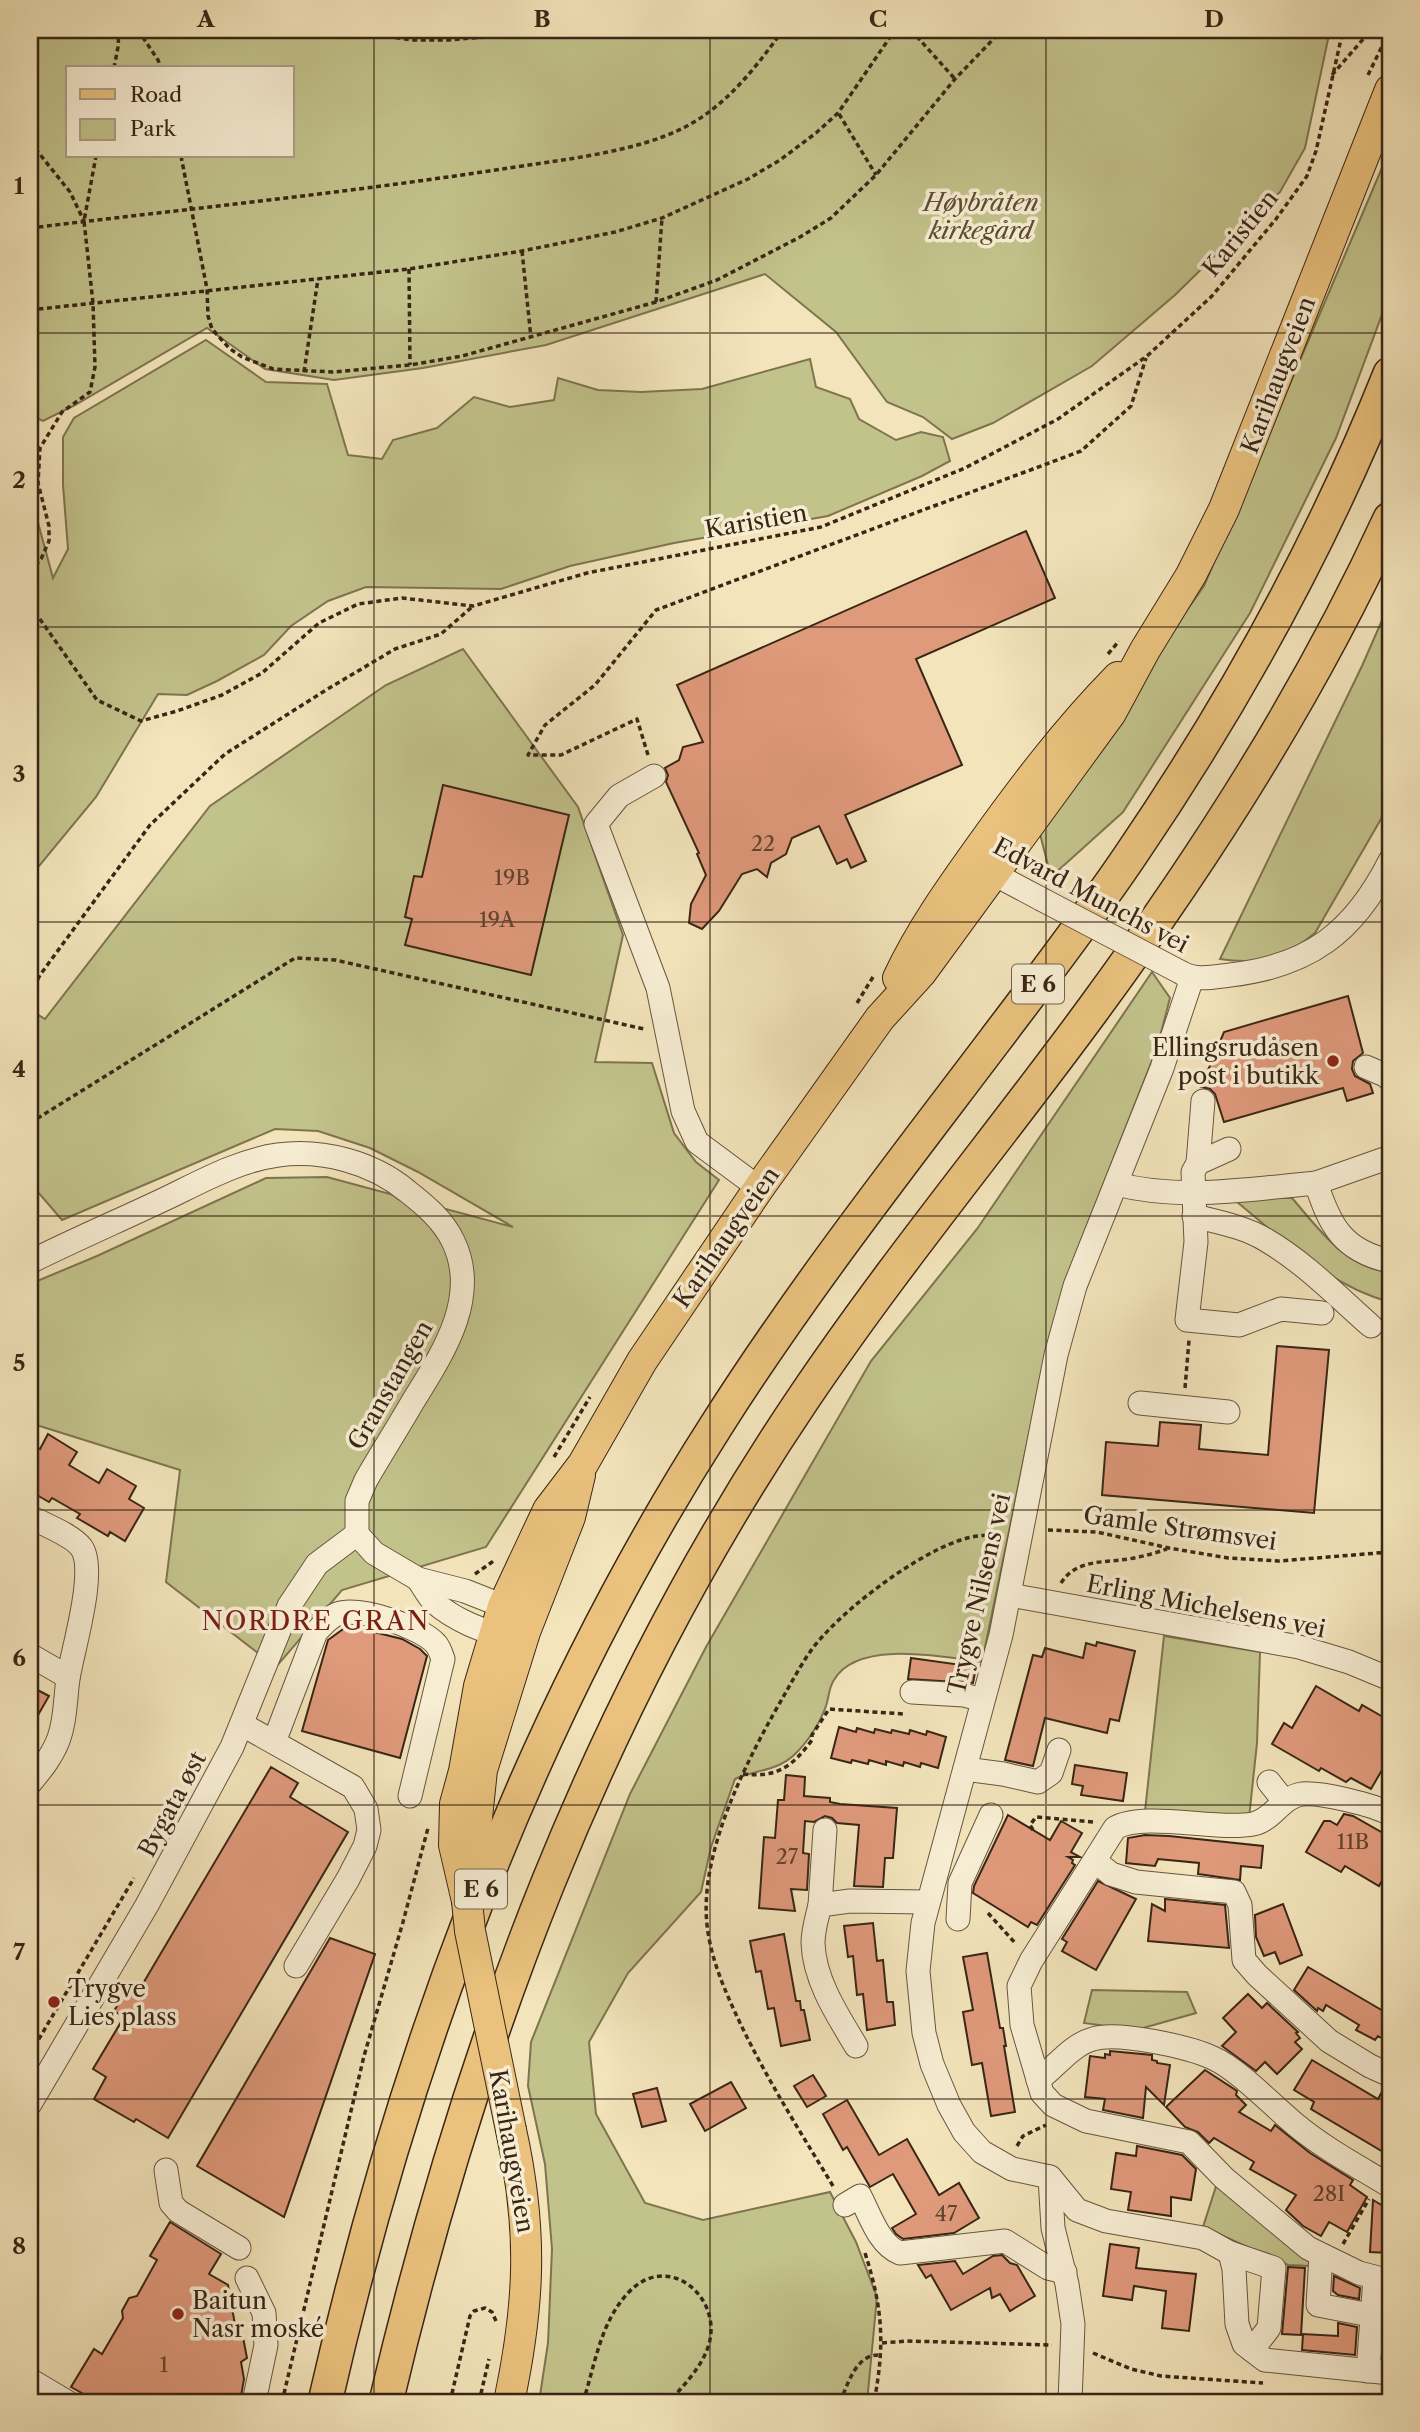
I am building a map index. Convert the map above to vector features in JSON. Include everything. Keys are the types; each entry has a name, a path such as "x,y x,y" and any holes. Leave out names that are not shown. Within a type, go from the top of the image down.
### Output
{"highway":[{"name":"E 6","path":"325,2402 368,2232 432,2023 479,1893 510,1819 598,1629 672,1496 716,1425 796,1307 1044,976 1170,796 1247,670 1309,554 1361,445 1390,373"},
{"name":"E 6","path":"386,2402 443,2187 512,1974 589,1781 688,1588 761,1463 841,1344 890,1275 1093,1010 1219,829 1303,691 1359,586 1390,519"}],"main road":[{"name":"Karihaugveien","path":"509,2402 522,2331 528,2256 523,2195 467,1901 443,1811 464,1771 482,1673 503,1605 548,1510 583,1464 642,1361 759,1188 867,1014 921,973 1053,748 1087,709 1133,644 1191,575 1224,509 1377,88"},
{"name":"Karihaugveien","path":"467,1901 482,1770 525,1632 570,1517 583,1464"}],"street":[{"path":"654,776 619,796 596,824 658,988 684,1111 697,1142 759,1188"},
{"name":"Edvard Munchs vei","path":"982,867 1187,975 1259,971 1306,955 1347,926 1373,893 1390,861"},
{"name":"Trygve Nilsens vei","path":"1050,2177 1012,2169 982,2152 964,2132 932,2064 924,2033 918,1971 919,1944 927,1902 1010,1595 1056,1355 1074,1286 1162,1068 1187,975"},
{"path":"1366,1067 1390,1080"},
{"path":"1203,1101 1198,1163 1193,1172 1196,1242 1187,1320 1239,1325 1281,1309 1322,1312"},
{"path":"1198,1163 1229,1149"},
{"name":"Granstangen","path":"30,1262 194,1185 249,1162 276,1155 331,1156 357,1164 400,1185 422,1202 440,1220 454,1241 460,1260 461,1301 453,1333 366,1480 357,1501 357,1534"},
{"path":"1194,1205 1316,1183 1390,1157"},
{"path":"1316,1183 1330,1222 1340,1235 1373,1257 1390,1261"},
{"path":"1116,1184 1194,1205 1225,1223 1265,1238 1308,1270 1371,1326"},
{"path":"1140,1403 1228,1412"},
{"path":"30,1517 74,1540 86,1557 87,1574 82,1618 68,1677 60,1738 30,1783"},
{"path":"357,1534 374,1553 418,1579 503,1605 516,1616 525,1632 509,1636 493,1634 454,1615 433,1601 418,1579"},
{"name":"Bygata øst","path":"30,2104 147,1905 243,1725 289,1606 317,1564 357,1534"},
{"name":"Erling Michelsens vei","path":"1010,1595 1289,1645 1349,1662 1390,1679"},
{"path":"274,1742 316,1632 328,1620 339,1613 359,1613 377,1616 426,1635 438,1646 443,1660 410,1796"},
{"path":"30,1655 68,1677"},
{"path":"912,1692 964,1695 982,1700"},
{"path":"243,1725 353,1787 366,1809 369,1830 365,1846 348,1880 296,1966"},
{"path":"965,1769 1038,1782 1051,1773 1059,1750"},
{"path":"1269,1783 1284,1801"},
{"path":"1230,2253 1234,2269 1237,2324 1244,2344 1265,2360 1379,2372 1370,2315 1382,2279 1359,2273 1308,2248 1224,2178 1189,2142 1086,2121 1053,2105 1042,2093 1022,2025 1019,1986 1031,1961 1115,1828 1124,1823 1254,1824 1268,1817 1284,1801 1301,1794 1333,1797 1390,1814"},
{"path":"958,1919 960,1883 991,1815"},
{"path":"825,1830 820,1905 813,1945 818,1970 827,1993 856,2046"},
{"path":"1095,1861 1111,1874 1136,1882 1234,1892 1240,1905 1244,1960 1329,2041 1390,2075"},
{"path":"820,1905 850,1900 927,1902"},
{"path":"1038,2080 1075,2048 1094,2038 1120,2037 1161,2043 1214,2058 1299,2128 1386,2180"},
{"path":"166,2170 171,2203 178,2211 239,2248"},
{"path":"1050,2177 1077,2210 1106,2221 1203,2238 1230,2253 1274,2267 1269,2328 1252,2350"},
{"path":"1050,2177 1053,2228 1065,2272 1073,2325 1070,2402"},
{"path":"852,2200 874,2244 900,2253 1005,2241 1048,2268 1065,2272"},
{"path":"1327,2258 1318,2305 1370,2315"},
{"path":"247,2278 264,2313 266,2345 254,2402"},
{"path":"30,2380 67,2402"}],"path":[{"path":"114,66 119,30"},
{"path":"138,30 160,66"},
{"path":"345,30 412,40 448,40 499,32 572,30"},
{"path":"30,228 468,174 641,143 685,127 708,113 737,87 783,30"},
{"path":"30,310 409,269 522,251 615,232 662,218 737,184 780,160 838,113 895,30"},
{"path":"911,30 955,79"},
{"path":"181,158 207,289 208,316 212,329 229,348 242,357 273,369 304,372 369,370 410,365 462,356 656,302 716,280 800,237 831,218 876,175 955,79 1002,30"},
{"name":"Karistien","path":"30,605 97,699 141,721 222,695 262,673 319,623 358,604 402,598 474,606 587,573 821,527 965,468 1058,419 1147,356 1212,296 1276,219 1307,176 1316,151 1343,30"},
{"path":"1331,77 1371,30"},
{"path":"1377,88 1390,30"},
{"path":"838,113 876,175"},
{"path":"30,142 70,192 84,222"},
{"path":"30,572 41,559 49,541 49,526 38,482 40,448 62,412 90,392 95,367 93,303 84,222 96,158"},
{"path":"656,302 662,218"},
{"path":"522,251 531,338"},
{"path":"409,269 410,365"},
{"path":"304,372 318,279"},
{"path":"654,776 636,719 561,755 528,755 545,725 595,685 656,610 1081,452 1131,406 1147,356"},
{"path":"30,995 40,975 150,825 225,754 395,649 441,634 474,606"},
{"path":"1107,656 1133,644"},
{"path":"30,1123 295,958 335,960 667,1034"},
{"path":"867,1014 880,966"},
{"path":"1183,1408 1191,1321"},
{"path":"548,1467 595,1389"},
{"name":"Gamle Strømsvei","path":"1048,1530 1097,1532 1228,1558 1279,1561 1390,1552"},
{"path":"756,2057 724,1990 707,1925 707,1889 712,1861 743,1774 770,1719 799,1670 821,1637 848,1610 915,1561 976,1536 999,1535"},
{"path":"1058,1589 1066,1576 1078,1567 1094,1562 1129,1559 1169,1548"},
{"path":"470,1580 496,1559"},
{"path":"743,1774 766,1776 789,1763 804,1751 829,1709 904,1714"},
{"path":"1384,1789 1390,1777"},
{"path":"282,2402 364,2056 443,1811"},
{"path":"1033,1830 1030,1825 1036,1817 1079,1820 1115,1828"},
{"path":"30,2054 139,1870"},
{"path":"988,1913 1009,1937"},
{"path":"1012,2169 1017,2145 1023,2136 1074,2115"},
{"path":"1327,2258 1386,2180"},
{"path":"583,2402 600,2341 617,2307 637,2286 655,2277 664,2277 685,2282 704,2299 711,2330 708,2349 700,2365 669,2402"},
{"path":"450,2402 468,2322 474,2311 485,2308 492,2312 497,2327"},
{"path":"874,2402 882,2343 907,2341 1059,2345 1073,2347 1131,2369 1161,2376 1267,2383"},
{"path":"479,2402 491,2352"},
{"path":"840,2402 864,2359 874,2354 881,2355"}],"green space":[{"name":"Høybråten kirkegård","path":"30,30 1330,30 1305,148 1280,192 1175,295 1092,366 993,423 952,439 923,417 887,402 836,332 765,274 546,345 423,368 334,380 265,369 207,328 43,421 30,415"},
{"path":"1390,149 1390,293 1336,438 1250,613 1123,812 1051,877 1040,834 1059,790 1204,586"},
{"path":"206,340 266,382 327,384 348,455 382,459 393,440 437,428 474,397 510,407 554,400 558,378 598,390 641,392 702,389 810,359 816,387 850,399 859,419 896,440 921,432 943,437 950,461 922,476 828,516 674,543 570,566 501,589 366,587 328,601 291,626 264,655 217,681 187,695 158,694 96,797 30,877 30,493 53,578 68,549 63,485 63,437 74,418"},
{"path":"1390,602 1390,798 1381,819 1315,933 1304,942 1270,958 1247,961 1220,959 1362,666"},
{"path":"463,649 578,807 623,935 595,1062 652,1063 674,1133 696,1162 719,1180 486,1547 342,1590 276,1667 166,1582 180,1470 30,1423 30,1284 266,1178 327,1177 513,1227 418,1172 370,1148 318,1131 275,1129 62,1220 30,1183 30,1010 45,1019 210,806 386,685"},
{"path":"1152,972 1170,998 1157,1048 1069,1271 1043,1366 982,1662 902,1654 861,1659 845,1667 832,1683 820,1719 799,1750 780,1764 735,1779 711,1847 701,1892 628,1973 589,2042 596,2114 645,2203 703,2220 830,2192 856,2242 877,2297 867,2402 539,2402 548,2343 552,2249 545,2164 528,2086 531,2042 630,1794 706,1647 871,1361 977,1229"},
{"path":"1232,1198 1292,1198 1335,1246 1360,1264 1390,1272 1390,1302 1367,1295 1306,1259"},
{"path":"1164,1636 1260,1652 1257,1743 1249,1818 1145,1811"},
{"path":"1092,1990 1187,1992 1196,2013 1136,2030 1084,2023"},
{"path":"1219,2177 1311,2255 1309,2266 1288,2265 1203,2227"}],"building":[{"path":"1026,531 1055,598 916,659 962,765 845,815 866,861 851,868 847,859 837,864 819,826 792,838 786,854 771,863 767,877 757,869 742,874 719,911 702,929 689,923 691,904 706,875 697,854 699,853 666,782 668,775 665,768 679,760 683,747 703,742 677,685"},
{"path":"443,785 569,815 531,975 405,945 412,919 405,917 414,876 422,877"},
{"path":"1348,996 1363,1053 1353,1061 1352,1069 1355,1076 1370,1084 1373,1093 1347,1101 1343,1088 1224,1122 1215,1094 1210,1089 1201,1087 1224,1032"},
{"path":"1277,1346 1329,1350 1314,1513 1102,1495 1106,1442 1158,1446 1160,1422 1201,1425 1199,1449 1268,1455"},
{"path":"48,1434 77,1452 69,1465 99,1483 107,1469 136,1486 129,1499 144,1508 125,1541 110,1532 108,1536 77,1518 80,1514 52,1498 49,1502 30,1491 30,1443 40,1449"},
{"path":"346,1627 402,1639 427,1656 400,1758 302,1731 328,1640"},
{"path":"1097,1642 1135,1651 1119,1721 1110,1719 1107,1733 1045,1718 1033,1766 1005,1760 1033,1655 1042,1657 1045,1648 1083,1658 1086,1643 1096,1646"},
{"path":"911,1658 976,1667 973,1683 908,1679"},
{"path":"30,1686 49,1696 30,1729"},
{"path":"1316,1686 1359,1711 1362,1705 1390,1721 1390,1756 1371,1789 1351,1778 1346,1782 1321,1768 1319,1771 1272,1744 1284,1723 1292,1728"},
{"path":"839,1727 874,1733 875,1729 909,1734 910,1730 926,1735 927,1731 946,1737 938,1768 921,1763 920,1767 904,1762 903,1766 869,1760 868,1764 852,1760 851,1763 831,1758"},
{"path":"1075,1765 1127,1773 1123,1801 1081,1795 1083,1786 1072,1784"},
{"path":"271,1767 298,1783 290,1797 348,1832 168,2138 94,2099 106,2077 93,2069 124,2017 114,2011 126,1991 135,1997"},
{"path":"786,1775 805,1777 804,1796 830,1798 830,1802 840,1804 897,1808 893,1858 885,1858 883,1887 854,1886 859,1825 837,1823 825,1816 814,1822 805,1821 803,1853 809,1854 807,1890 791,1889 795,1911 759,1908 764,1837 775,1838 778,1800 784,1800"},
{"path":"1344,1814 1353,1816 1390,1837 1390,1884 1383,1879 1379,1886 1345,1866 1341,1872 1306,1852 1324,1821 1337,1825"},
{"path":"1008,1815 1050,1840 1061,1821 1082,1833 1071,1852 1080,1857 1068,1857 1075,1865 1037,1925 1031,1922 1028,1927 973,1893"},
{"path":"1145,1835 1263,1846 1261,1868 1241,1866 1240,1880 1198,1874 1199,1863 1158,1859 1155,1866 1126,1863 1128,1838"},
{"path":"1098,1881 1136,1899 1096,1970 1062,1951 1067,1942 1062,1939"},
{"path":"1165,1899 1225,1905 1229,1948 1148,1941 1152,1904 1165,1911"},
{"path":"1283,1904 1302,1955 1280,1964 1275,1952 1264,1956 1256,1937 1255,1915"},
{"path":"873,1923 877,1961 883,1960 887,2002 893,2002 895,2025 867,2030 863,1994 857,1995 853,1956 848,1957 844,1926"},
{"path":"784,1934 796,2001 800,2001 801,2010 804,2010 810,2040 781,2046 774,2008 768,2009 761,1971 756,1972 750,1941"},
{"path":"330,1938 375,1954 284,2217 197,2166"},
{"path":"987,1953 1000,2028 1003,2028 1015,2112 991,2116 982,2063 972,2065 963,2012 973,2010 963,1957"},
{"path":"1308,1967 1390,2015 1390,2043 1378,2036 1375,2040 1356,2030 1359,2025 1326,2005 1323,2011 1318,2008 1317,2011 1294,1990"},
{"path":"1248,1994 1262,2008 1267,2003 1298,2032 1296,2033 1300,2038 1295,2042 1302,2049 1277,2074 1265,2062 1256,2071 1222,2046 1236,2032 1223,2018"},
{"path":"1110,2051 1152,2055 1152,2060 1157,2063 1170,2065 1164,2105 1146,2087 1143,2118 1103,2110 1105,2099 1085,2097 1090,2056 1105,2058 1105,2054 1110,2055"},
{"path":"1312,2060 1378,2099 1384,2088 1390,2089 1390,2156 1311,2109 1314,2102 1294,2090"},
{"path":"1205,2070 1237,2091 1236,2095 1246,2105 1239,2112 1271,2131 1275,2125 1310,2153 1353,2180 1350,2185 1367,2197 1347,2232 1329,2222 1321,2236 1303,2226 1286,2210 1296,2195 1250,2169 1254,2162 1214,2138 1209,2143 1198,2132 1185,2127 1166,2107"},
{"path":"813,2075 826,2096 807,2107 794,2086"},
{"path":"731,2082 746,2108 705,2131 690,2104"},
{"path":"657,2088 666,2121 642,2127 633,2094"},
{"path":"847,2100 879,2155 907,2139 939,2195 959,2183 979,2218 954,2233 903,2239 896,2234 892,2228 916,2214 893,2174 870,2187 847,2147 843,2150 823,2114"},
{"path":"1137,2146 1182,2155 1196,2169 1191,2200 1171,2197 1171,2216 1128,2210 1131,2192 1111,2189 1116,2153 1136,2156"},
{"path":"1373,2200 1390,2210 1390,2253 1370,2252"},
{"name":"Baitun Nasr moské","path":"170,2222 221,2254 209,2274 228,2285 237,2336 243,2337 247,2358 241,2362 244,2379 240,2402 98,2402 71,2387 94,2349 102,2354 123,2318 122,2311 129,2298 137,2296 157,2260 150,2256"},
{"path":"1110,2244 1139,2248 1136,2268 1196,2274 1189,2331 1162,2328 1166,2291 1134,2286 1132,2300 1103,2296"},
{"path":"1002,2255 1010,2263 1017,2265 1035,2296 1010,2311 1000,2294 992,2298 990,2288 951,2310 931,2275 926,2278 918,2265 955,2261 963,2274 993,2256"},
{"path":"1288,2267 1305,2268 1301,2335 1282,2334"},
{"path":"1334,2276 1360,2288 1359,2299 1338,2295 1333,2291"},
{"path":"1338,2323 1357,2327 1355,2355 1302,2350 1303,2334 1338,2336"}],"place":[{"name":"Ellingsrudåsen post i butikk","path":"1333,1061"},
{"name":"Trygve Lies plass","path":"54,2002"},
{"name":"Baitun Nasr moské","path":"178,2314"}],"district":[{"name":"NORDRE GRAN","path":"316,1621"}]}
